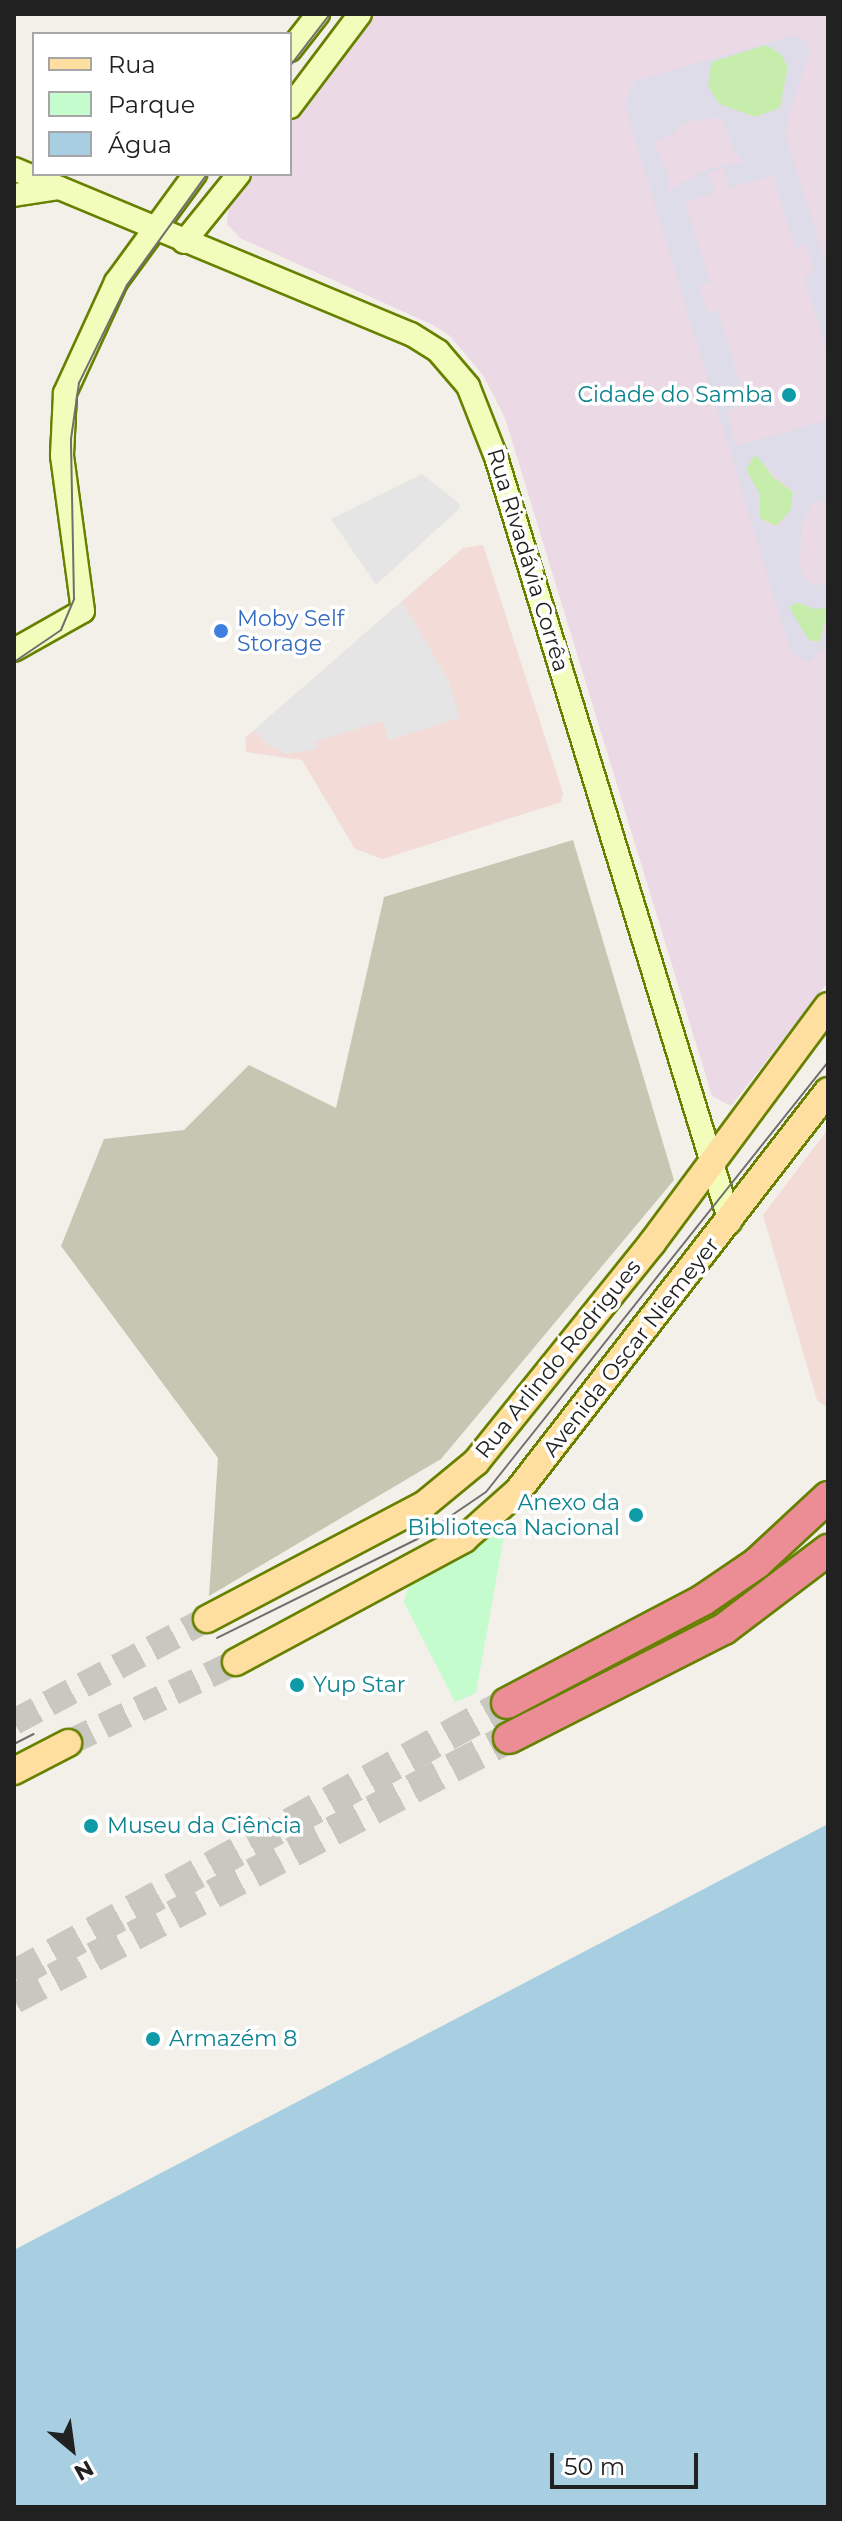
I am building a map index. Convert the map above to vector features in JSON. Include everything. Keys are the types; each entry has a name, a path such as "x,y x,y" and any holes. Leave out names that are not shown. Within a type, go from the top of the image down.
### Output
{"highway":[{"path":"507,1703 703,1600 757,1563 828,1497"},
{"path":"509,1738 724,1629 828,1550"}],"main road":[{"name":"Rua Arlindo Rodrigues","path":"207,1619 452,1485 505,1430 828,1006"},
{"name":"Avenida Oscar Niemeyer","path":"236,1662 389,1583 464,1539 518,1491 730,1222 828,1091"},
{"path":"14,1771 68,1743"}],"street":[{"path":"292,47 318,14"},
{"path":"292,104 360,14"},
{"name":"Rua Rivadávia Corrêa","path":"14,169 154,230 411,334 448,361 479,405 730,1222"},
{"path":"14,650 83,611 62,455 65,393 101,308 194,176"},
{"path":"184,242 237,176"},
{"path":"14,195 60,187"}],"shaded area":[{"path":"369,14 828,14 828,982 731,1106 712,1096 505,418 483,375 450,336 433,325 240,238 227,224 229,204 246,176 292,176 292,114"},
{"path":"792,36 806,40 810,52 788,116 786,136 828,272 828,356 804,276 814,273 806,245 795,248 773,175 729,188 724,168 708,173 715,192 685,202 710,282 699,286 707,312 718,310 748,411 743,405 727,411 735,446 828,420 828,499 812,504 802,523 800,562 804,579 817,586 828,583 828,608 814,609 797,602 789,607 811,644 820,641 828,621 828,645 808,663 791,653 624,103 635,81","holes":["766,45 781,54 788,67 780,108 755,117 719,104 708,86 711,62","721,117 734,151 745,162 709,168 668,191 669,176 654,142 672,135 685,122","755,455 793,492 791,510 780,525 770,526 760,518 760,495 746,469"]},
{"path":"422,474 460,504 459,509 376,585 331,519"},
{"path":"483,545 563,793 561,802 383,859 355,849 302,760 246,752 245,738 463,548"},
{"path":"402,601 449,682 460,718 389,740 383,721 315,742 318,749 286,754 268,745 254,730"},
{"path":"573,840 674,1180 441,1459 209,1596 218,1458 61,1246 104,1139 184,1130 249,1065 336,1108 384,897"},
{"path":"828,1129 828,1409 817,1400 763,1215"}],"green space":[{"path":"766,45 781,54 788,67 780,108 755,117 719,104 708,86 711,62"},
{"path":"751,456 758,456 772,476 793,492 791,510 776,526 760,518 760,502 746,469"},
{"path":"793,602 828,608 820,642 805,640 789,610"},
{"path":"508,1513 476,1693 455,1702 404,1602 409,1583"}],"water":[{"path":"828,1824 828,2507 14,2507 14,2250"}],"tunnel":[{"path":"14,1722 207,1619"},
{"path":"68,1743 236,1662"},
{"path":"14,1975 507,1703"},
{"path":"14,1999 509,1738"}],"tram line":[{"path":"292,63 330,14"},
{"path":"14,662 61,630 74,599 71,439 79,383 127,285 206,176"},
{"path":"217,1638 417,1539 486,1492 828,1062"},
{"path":"14,1744 34,1734"}],"place":[{"name":"Cidade do Samba","path":"789,395"},
{"name":"Moby Self Storage","path":"221,631"},
{"name":"Anexo da Biblioteca Nacional","path":"636,1515"},
{"name":"Yup Star","path":"297,1685"},
{"name":"Museu da Ciência","path":"91,1826"},
{"name":"Armazém 8","path":"153,2039"}]}
